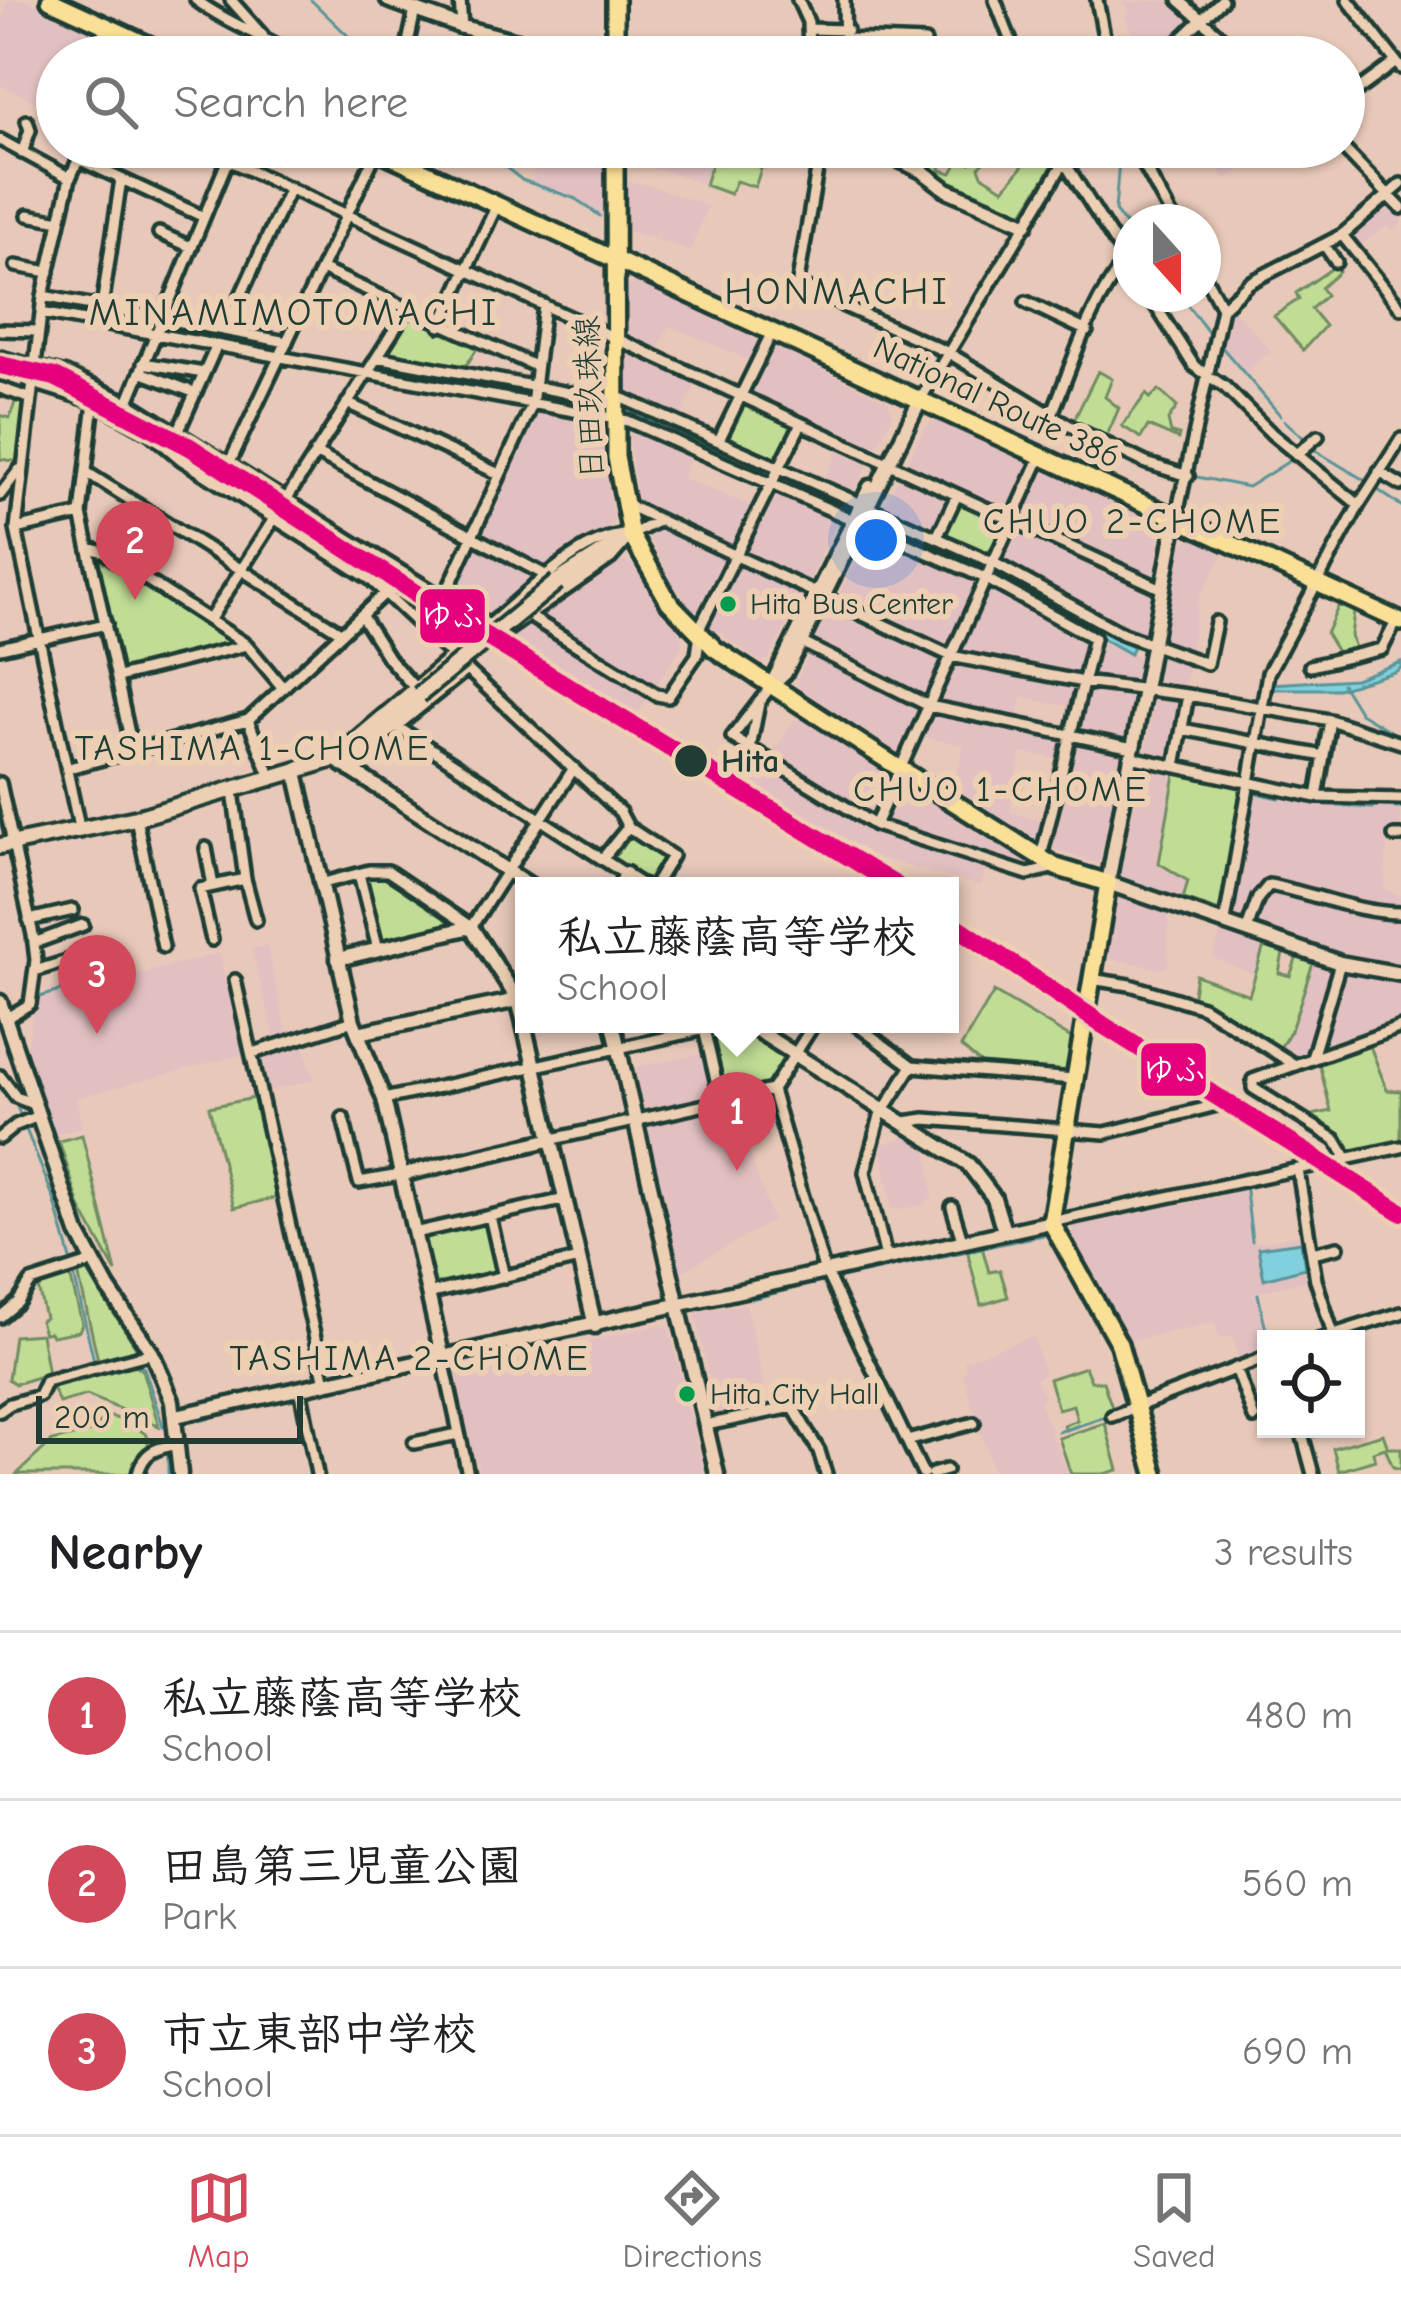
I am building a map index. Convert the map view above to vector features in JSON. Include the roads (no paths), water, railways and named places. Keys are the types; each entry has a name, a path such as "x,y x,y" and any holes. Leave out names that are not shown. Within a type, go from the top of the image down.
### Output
{"main road":[{"path":"50,0 129,36"},
{"path":"615,0 615,36"},
{"name":"National Route 386","path":"418,168 1399,621"},
{"name":"日田玖珠線","path":"615,168 614,419 631,535 669,602 701,637 899,768 1056,867 1108,883"},
{"path":"6,845 136,818 334,759 358,746 553,579 631,535"},
{"path":"1108,883 1051,1222 1113,1330 1154,1474"}],"street":[{"path":"196,0 261,36"},
{"path":"231,0 262,36"},
{"path":"388,0 497,36"},
{"path":"460,0 462,27"},
{"path":"798,0 808,36"},
{"path":"844,0 846,35"},
{"path":"995,0 1009,36"},
{"path":"1097,0 1104,36"},
{"path":"1179,0 1222,36"},
{"path":"1183,36 1222,0"},
{"path":"1348,0 1399,63 1365,86"},
{"path":"409,36 415,10"},
{"path":"102,36 107,26"},
{"path":"808,29 857,36"},
{"path":"22,153 30,130 27,121"},
{"path":"0,140 36,160"},
{"path":"51,168 70,178"},
{"path":"74,168 43,296 16,529 80,832"},
{"path":"97,168 204,217"},
{"path":"128,402 224,168"},
{"path":"245,168 1162,589"},
{"path":"229,464 368,168"},
{"path":"817,168 797,286 823,292 949,353 1051,416 1146,463 1188,476"},
{"path":"916,168 947,190 1026,224"},
{"path":"1056,867 1028,874 875,825 732,737 772,685 920,400 1060,168"},
{"path":"1068,168 1113,239"},
{"path":"1145,168 1165,204"},
{"path":"1364,168 1401,208"},
{"path":"102,307 121,179"},
{"path":"1401,184 1342,235 1249,284 1222,308 1162,589 1108,883 1340,963 1401,974"},
{"path":"225,330 290,188"},
{"path":"440,326 497,205"},
{"path":"28,215 60,221"},
{"path":"159,233 191,247"},
{"path":"1342,235 1401,308"},
{"path":"1325,246 1336,262"},
{"path":"16,266 49,272"},
{"path":"321,269 536,366"},
{"path":"1051,416 1113,276"},
{"path":"43,296 287,342"},
{"path":"1026,302 1087,331"},
{"path":"444,598 532,405 544,305"},
{"path":"210,619 406,310"},
{"path":"1160,312 1194,366 1226,387 1295,455 1359,505"},
{"path":"41,313 628,421 986,579 1094,638 1041,857"},
{"path":"0,330 38,332"},
{"path":"718,440 773,331"},
{"path":"178,432 216,347"},
{"path":"0,357 33,363 128,402 444,598 506,631 611,558 631,535 659,521"},
{"path":"376,357 534,387 624,398 994,563 1123,634 1207,664 1216,622"},
{"path":"142,367 204,373"},
{"path":"142,367 196,393"},
{"path":"31,382 94,402 151,434 182,460 370,579 620,812 628,827 672,856 659,877"},
{"path":"0,388 29,398"},
{"path":"94,402 81,514 133,752"},
{"path":"347,403 500,474"},
{"path":"529,616 668,698 698,655 701,625 800,424"},
{"path":"1226,921 1267,678 1359,505 1401,439"},
{"path":"1295,455 1312,440"},
{"path":"315,453 553,579 489,625"},
{"path":"875,825 1041,456"},
{"path":"0,495 22,466"},
{"path":"86,472 342,633"},
{"path":"1379,472 1401,484"},
{"path":"937,537 956,497"},
{"path":"625,504 951,656 1083,682 1188,694 1330,720 1401,743"},
{"path":"16,529 81,514"},
{"path":"89,548 104,552 248,645 283,688"},
{"path":"69,768 248,720 384,594"},
{"path":"772,685 801,642 820,594"},
{"path":"361,615 417,691 451,657"},
{"path":"1310,667 1382,649 1399,621"},
{"path":"0,648 106,625"},
{"path":"801,642 929,706 1317,797 1401,799"},
{"path":"118,676 248,645"},
{"path":"334,759 356,759 465,670"},
{"path":"1175,766 1188,694"},
{"path":"750,748 759,703"},
{"path":"248,720 272,780"},
{"path":"1317,797 1330,720"},
{"path":"396,726 603,858 620,877"},
{"path":"1182,729 1324,756"},
{"path":"334,759 517,877"},
{"path":"338,959 471,927 574,768"},
{"path":"296,772 355,1027 385,1100 468,1474"},
{"path":"0,783 6,845 29,920 35,971 30,1004 5,1019"},
{"path":"233,791 245,879 256,920"},
{"path":"136,818 164,947"},
{"path":"603,858 628,827"},
{"path":"206,848 213,886"},
{"path":"320,884 388,871 471,927 515,995"},
{"path":"358,874 379,949"},
{"path":"212,940 200,889 245,879"},
{"path":"1247,929 1258,898 1269,885 1377,913 1401,913"},
{"path":"29,920 73,910"},
{"path":"1069,1131 1106,927 1102,918"},
{"path":"34,943 83,925"},
{"path":"35,971 89,954"},
{"path":"1312,1058 1340,963"},
{"path":"235,980 325,1383"},
{"path":"1097,980 1203,1007 1295,1065"},
{"path":"253,1053 355,1027 515,1000"},
{"path":"0,1001 31,1117 63,1195 93,1262 152,1353 176,1416 180,1474"},
{"path":"1347,1159 1336,1140 1252,1088 1253,1080 1401,1027"},
{"path":"527,1033 595,1326"},
{"path":"615,1033 717,1474"},
{"path":"385,1100 686,1033"},
{"path":"705,1033 721,1101"},
{"path":"761,1033 968,1164 994,1198 1004,1231"},
{"path":"343,1118 359,1182 400,1175 772,1090 809,1033"},
{"path":"867,1033 912,1066 1074,1078"},
{"path":"886,1257 866,1172 883,1111 912,1066"},
{"path":"0,1076 31,1117"},
{"path":"772,1090 826,1271 907,1441 928,1474 946,1470"},
{"path":"904,1122 925,1119 1105,1133 1217,1105"},
{"path":"0,1138 31,1117"},
{"path":"176,1416 1401,1147"},
{"path":"1298,1170 1332,1330"},
{"path":"414,1233 566,1199"},
{"path":"952,1207 962,1240"},
{"path":"490,1216 504,1276"},
{"path":"1312,1253 1338,1247"},
{"path":"428,1294 579,1259"},
{"path":"0,1317 31,1282 93,1262"},
{"path":"1345,1330 1401,1312"},
{"path":"0,1411 39,1396 46,1381 152,1353"},
{"path":"1112,1416 1257,1360"},
{"path":"1235,1368 1254,1418"},
{"path":"300,1388 317,1474"},
{"path":"706,1426 793,1407 819,1451 826,1474"},
{"path":"907,1441 974,1423"},
{"path":"414,1443 458,1434"},
{"path":"1303,1438 1312,1474"},
{"path":"139,1474 141,1460 148,1453 178,1444"}],"water":[{"path":"625,408 732,453 729,460 625,415"},
{"path":"996,570 1133,646 1130,654 992,577"},
{"path":"1401,662 1395,672 1338,689 1269,689 1270,684 1355,679"},
{"path":"1301,1242 1305,1268 1264,1279 1258,1248"}],"waterway":[{"path":"311,0 348,36"},
{"path":"507,168 522,180 576,199 600,216"},
{"path":"1021,218 1054,168"},
{"path":"1116,204 1118,168"},
{"path":"1193,312 1211,336"},
{"path":"1220,345 1280,415"},
{"path":"1284,420 1307,441"},
{"path":"1311,448 1369,483"},
{"path":"1192,476 1248,487 1294,458"},
{"path":"1375,488 1401,506"},
{"path":"1342,684 1360,713 1400,737"},
{"path":"1252,792 1279,798"},
{"path":"1338,806 1373,808"},
{"path":"1395,808 1401,808"},
{"path":"36,998 108,977"},
{"path":"15,1102 54,1199 72,1263"},
{"path":"1245,1183 1252,1241"},
{"path":"840,1278 1048,1234"},
{"path":"74,1275 95,1365"},
{"path":"751,1299 825,1281"},
{"path":"1258,1294 1266,1330"},
{"path":"569,1337 656,1318"},
{"path":"462,1361 544,1343"},
{"path":"133,1362 144,1368 163,1426"},
{"path":"1058,1432 1108,1416"},
{"path":"200,1421 210,1418"},
{"path":"168,1452 168,1474"}],"railway":[{"path":"423,598 453,622"}],"place":[{"name":"田島第三児童公園","path":"135,600"},
{"name":"Hita Bus Center","path":"728,604"},
{"name":"Hita","path":"691,761"},
{"name":"市立東部中学校","path":"97,1034"},
{"name":"私立藤蔭高等学校","path":"737,1171"},
{"name":"Hita City Hall","path":"687,1394"}],"district":[{"name":"HONMACHI","path":"837,291"},
{"name":"MINAMIMOTOMACHI","path":"294,312"},
{"name":"CHUO 2-CHOME","path":"1133,521"},
{"name":"TASHIMA 1-CHOME","path":"253,748"},
{"name":"CHUO 1-CHOME","path":"1001,789"},
{"name":"TASHIMA 2-CHOME","path":"410,1358"}]}
